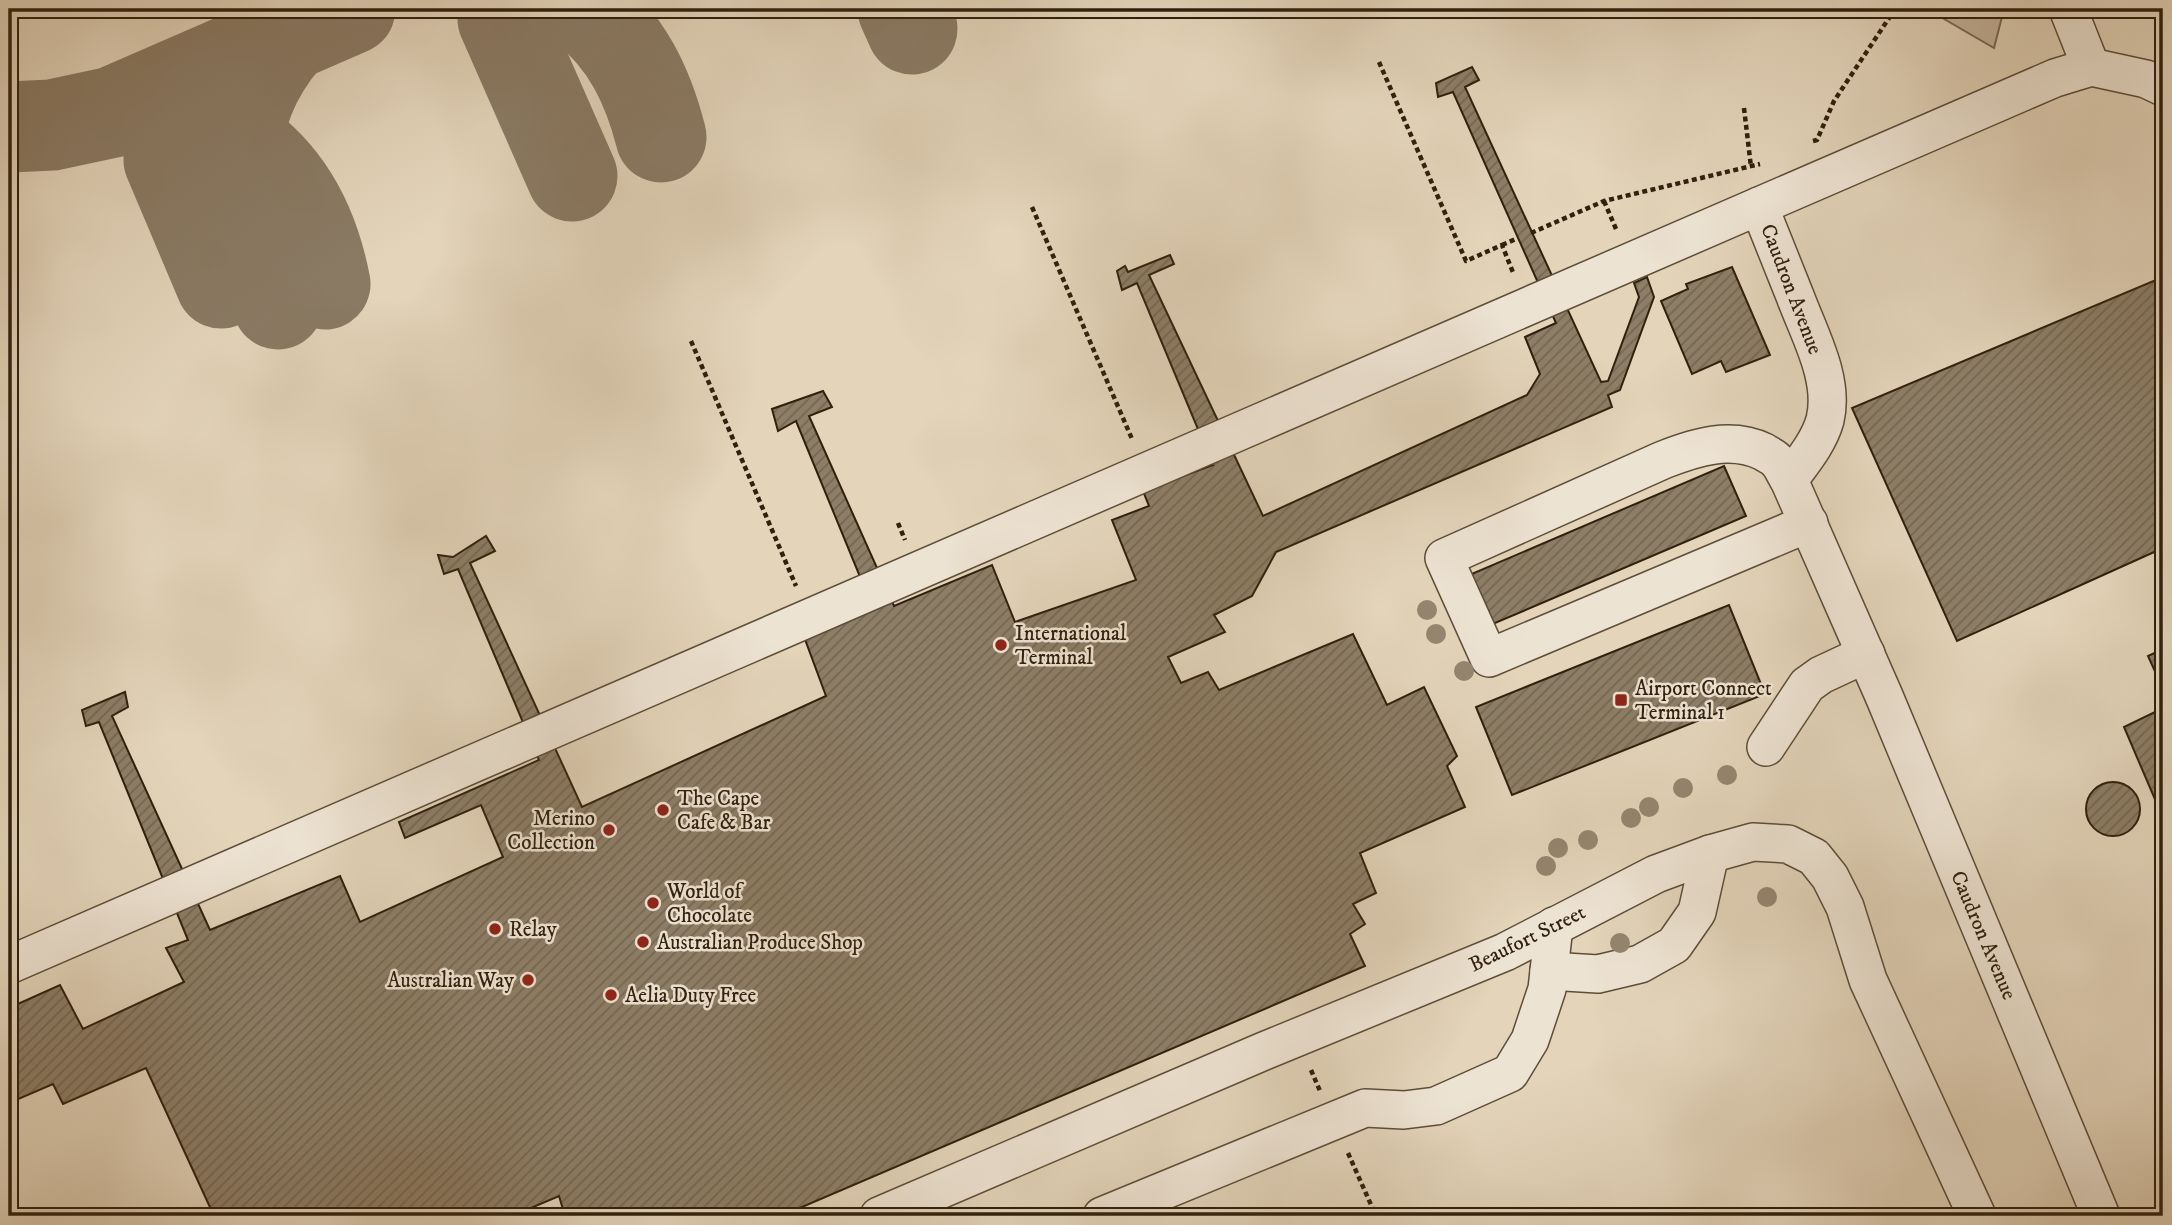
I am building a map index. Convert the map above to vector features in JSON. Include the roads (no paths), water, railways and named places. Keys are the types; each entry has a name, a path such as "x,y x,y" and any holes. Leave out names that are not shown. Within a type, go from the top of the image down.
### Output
{"street":[{"path":"2068,9 2091,67"},
{"name":"Caudron Avenue","path":"2101,1216 1866,654 1789,480 1822,430 1827,397 1822,365 1759,206 2055,78 2091,67 2146,79 2163,87"},
{"path":"9,965 1759,206"},
{"path":"1789,480 1776,459 1760,450 1744,445 1711,444 1663,460 1444,558 1489,658 1809,523"},
{"path":"1766,747 1807,685 1821,675 1866,654"},
{"name":"Beaufort Street","path":"879,1216 1264,1051 1505,952 1656,874 1753,842 1788,844 1814,857 1830,877 1844,907 1868,981 1977,1216"},
{"path":"1549,971 1598,974 1640,964 1674,945 1696,912 1710,854"},
{"path":"1102,1216 1161,1204 1365,1108 1404,1110 1436,1106 1510,1073 1530,1040 1547,989 1554,926"}],"place":[{"name":"International Terminal","path":"1001,645"},
{"name":"Airport Connect Terminal 1","path":"1621,700"},
{"name":"The Cape Cafe & Bar","path":"663,810"},
{"name":"Merino Collection","path":"609,830"},
{"name":"World of Chocolate","path":"653,903"},
{"name":"Relay","path":"495,929"},
{"name":"Australian Produce Shop","path":"643,942"},
{"name":"Australian Way","path":"528,980"},
{"name":"Aelia Duty Free","path":"611,995"}]}
